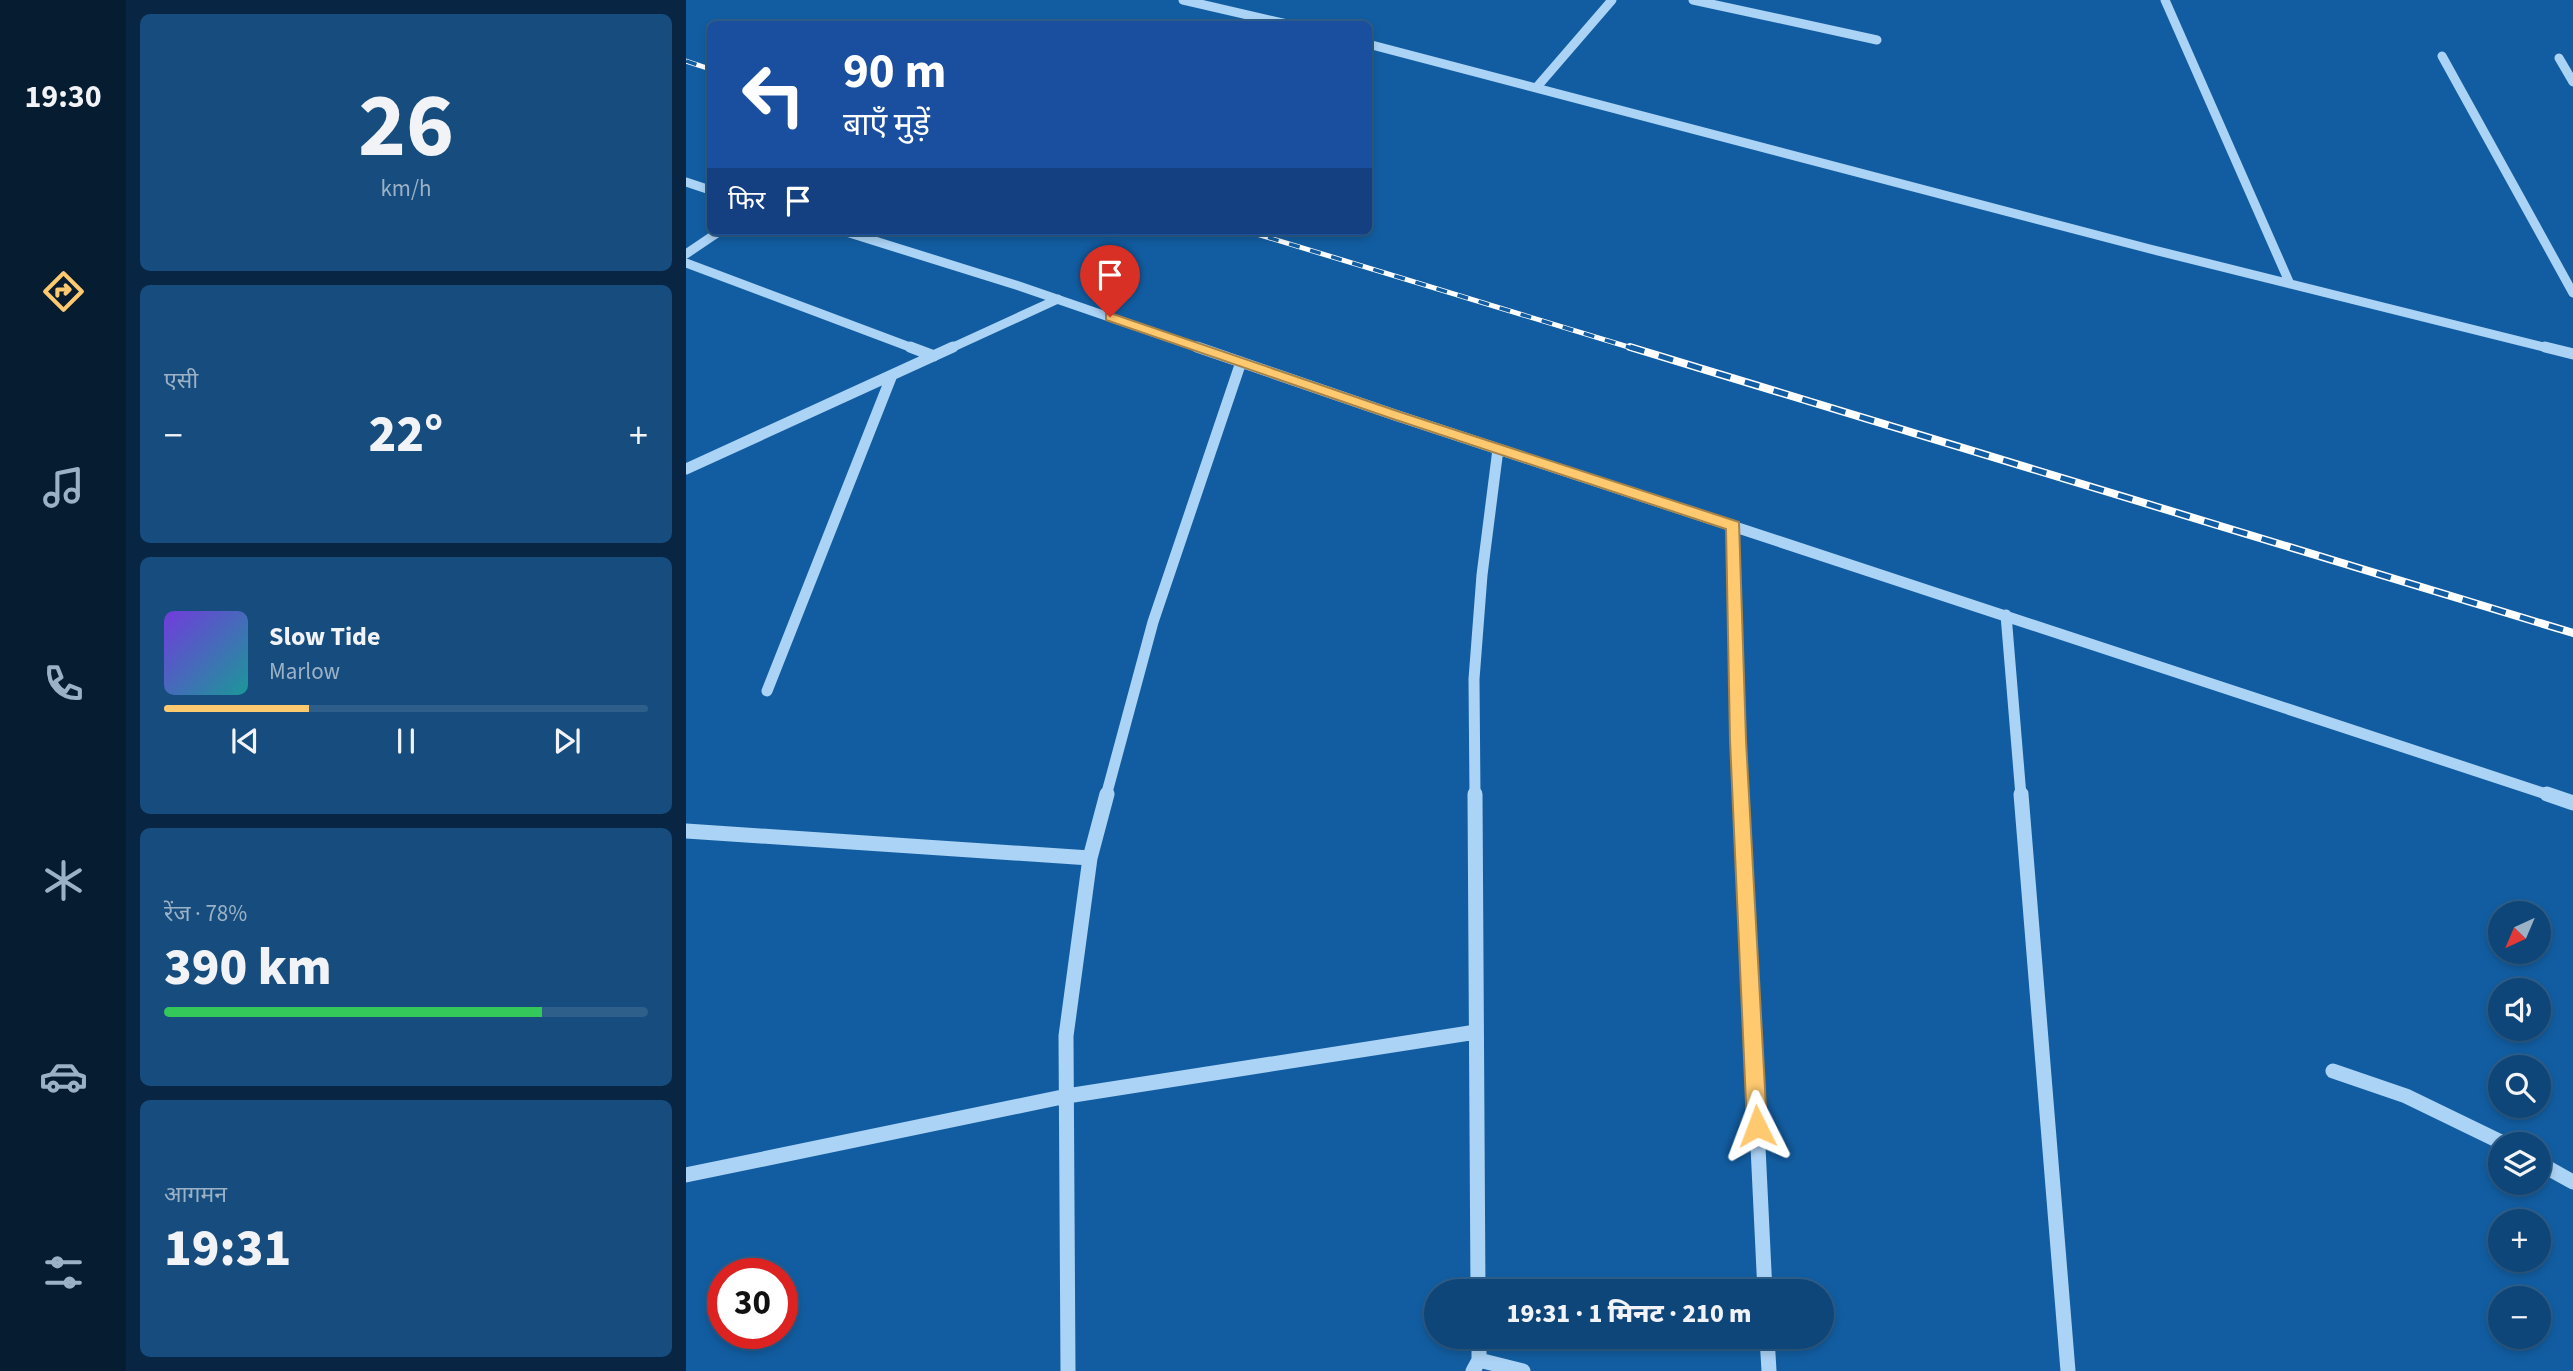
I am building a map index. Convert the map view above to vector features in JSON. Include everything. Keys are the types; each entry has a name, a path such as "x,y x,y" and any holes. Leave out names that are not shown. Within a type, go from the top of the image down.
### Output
{"street":[{"path":"1184,0 1274,21"},
{"path":"1536,88 1612,0"},
{"path":"2165,0 2290,284"},
{"path":"1699,1 1877,40"},
{"path":"1372,45 2290,284 2573,354"},
{"path":"2442,56 2573,293"},
{"path":"2559,58 2573,82"},
{"path":"686,182 707,189"},
{"path":"686,254 714,235"},
{"path":"856,235 1058,299 1498,449 2573,803"},
{"path":"686,263 934,356"},
{"path":"686,469 1058,299"},
{"path":"1068,1371 1066,1036 1090,858 1153,622 1241,362"},
{"path":"767,691 892,375"},
{"path":"1478,1279 1474,679 1482,575 1498,449"},
{"path":"1734,526 1738,740 1764,1279"},
{"path":"2006,615 2068,1371"},
{"path":"686,831 1090,858"},
{"path":"686,1175 1067,1096 1476,1032"},
{"path":"2333,1072 2406,1096 2488,1136"},
{"path":"2551,1170 2573,1182"},
{"path":"1768,1349 1769,1371"},
{"path":"1476,1365 1522,1371"}],"railway":[{"path":"686,61 707,68"},
{"path":"1260,235 1635,349"},
{"path":"1630,347 2573,633"}],"route":[{"path":"1110,317 1395,415 1734,526 1738,740 1757,1126"}]}
